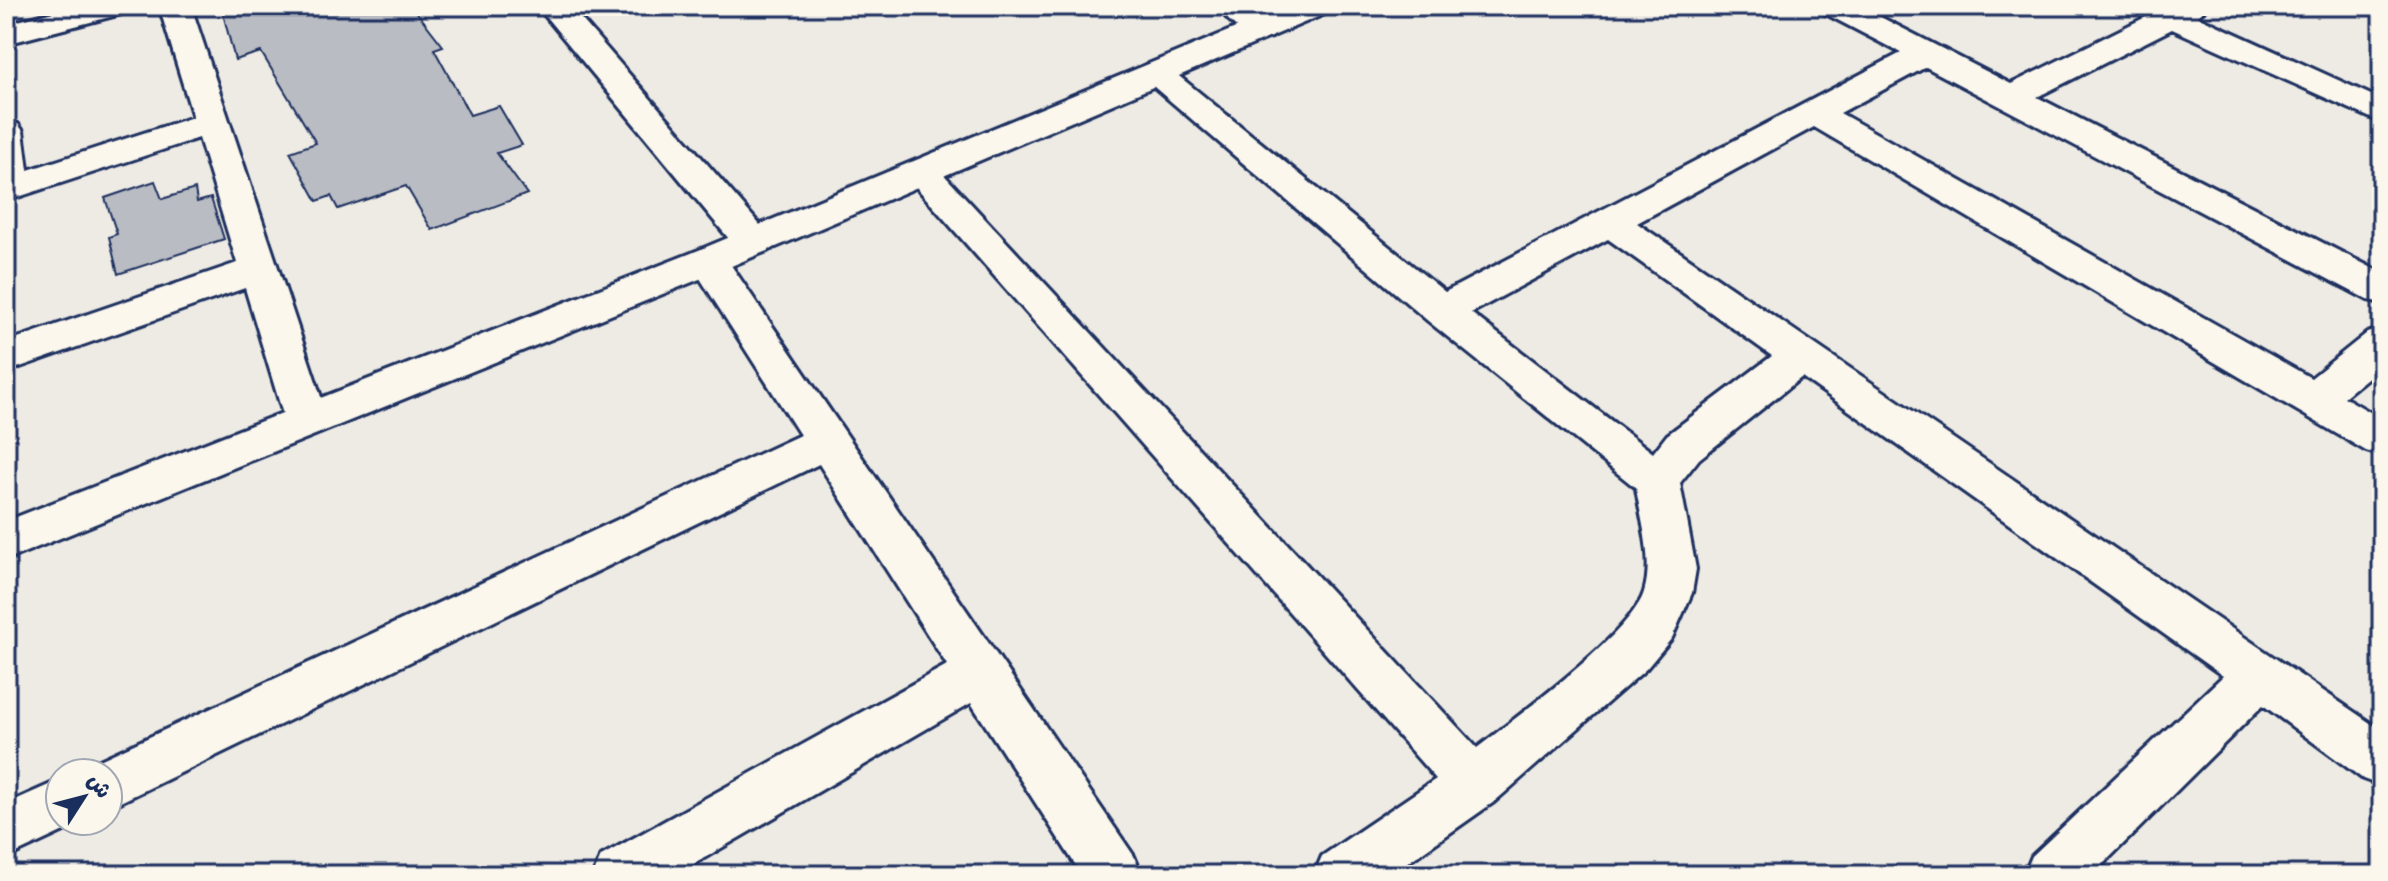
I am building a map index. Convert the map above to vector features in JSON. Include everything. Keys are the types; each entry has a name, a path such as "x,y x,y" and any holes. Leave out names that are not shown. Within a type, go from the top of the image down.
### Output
{"street":[{"path":"6,34 114,6"},
{"path":"175,6 307,421"},
{"path":"553,6 753,242"},
{"path":"6,541 708,261 1157,75 1247,18 1316,6"},
{"path":"1835,6 2382,290"},
{"path":"2012,96 2182,12 2382,113"},
{"path":"1442,311 1927,53"},
{"path":"1157,75 1442,311 1657,480 1672,569 1668,593 1655,623 1628,654 1475,784 1342,875"},
{"path":"1816,114 2382,439"},
{"path":"6,131 8,188 214,122"},
{"path":"921,172 1475,784"},
{"path":"1609,222 2382,762"},
{"path":"708,261 1114,875"},
{"path":"6,357 260,269"},
{"path":"2314,399 2382,343"},
{"path":"1657,480 1683,447 1800,357"},
{"path":"124,775 827,441"},
{"path":"621,875 688,858 978,673"},
{"path":"2052,875 2260,674"},
{"path":"6,832 44,814"}],"building":[{"path":"221,6 412,6 443,46 434,49 470,115 499,106 522,145 497,153 527,194 432,230 406,186 338,209 331,196 317,201 290,152 316,143 261,52 235,60"},
{"path":"155,181 162,199 195,189 197,202 211,198 224,239 118,274 109,237 117,234 105,198"}]}
